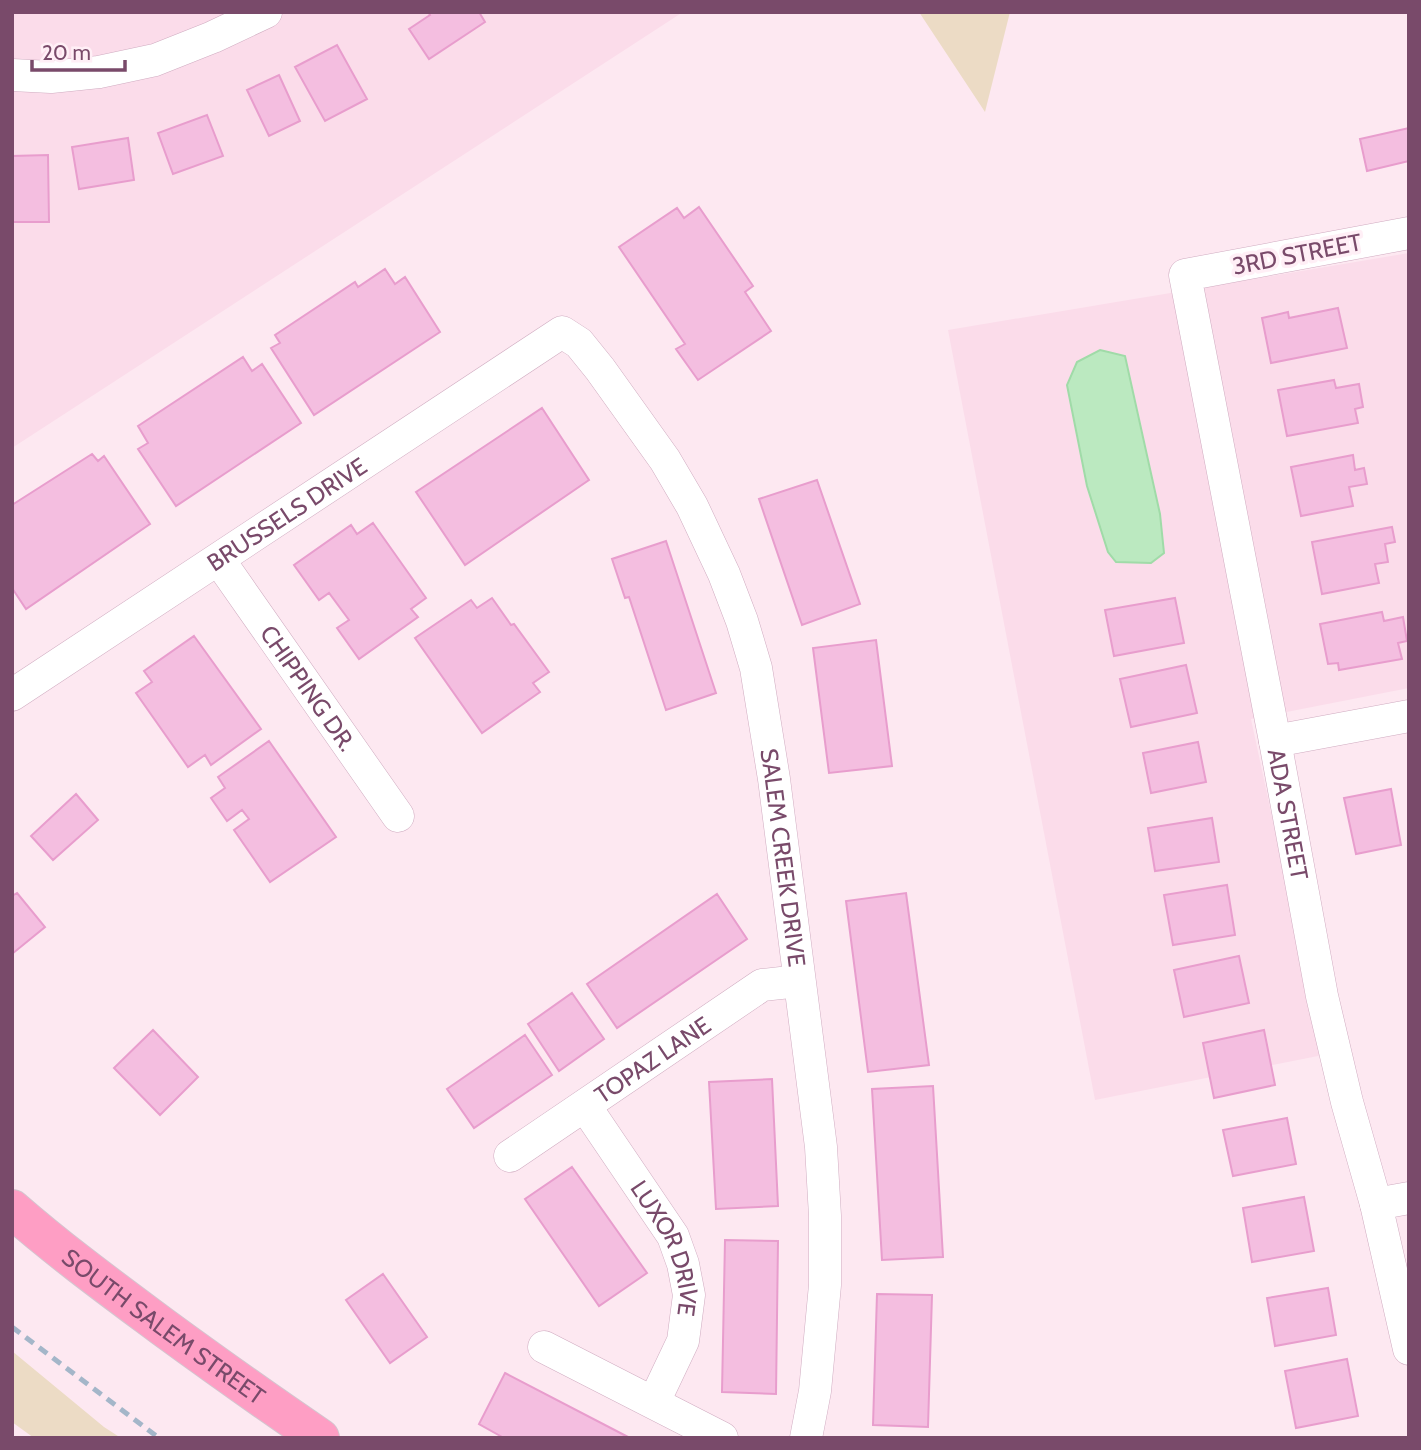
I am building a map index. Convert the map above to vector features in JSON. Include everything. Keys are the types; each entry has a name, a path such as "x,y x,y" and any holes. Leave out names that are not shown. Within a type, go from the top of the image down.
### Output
{"main road":[{"name":"SOUTH SALEM STREET","path":"12,1209 129,1302 320,1438"}],"street":[{"path":"12,75 51,76 99,72 155,60 266,12"},
{"name":"3RD STREET","path":"1185,275 1409,233"},
{"name":"ADA STREET","path":"1185,275 1322,996 1347,1102 1376,1204 1409,1349"},
{"name":"BRUSSELS DRIVE","path":"12,695 562,332"},
{"name":"SALEM CREEK DRIVE","path":"562,332 579,343 600,369 665,460 698,517 724,574 756,668 774,779 821,1147 825,1285 815,1391 806,1438"},
{"name":"CHIPPING DR.","path":"219,560 398,816"},
{"path":"1275,741 1409,716"},
{"name":"TOPAZ LANE","path":"510,1156 762,985 799,981"},
{"name":"LUXOR DRIVE","path":"586,1106 673,1236 683,1264 689,1295 683,1341 654,1402"},
{"path":"1376,1204 1409,1198"},
{"path":"544,1348 722,1438"}],"shaded area":[{"path":"12,12 683,12 12,448"},
{"path":"919,12 1010,12 985,112"},
{"path":"1409,253 1409,688 1251,719 1323,1055 1095,1100 948,330"},
{"path":"1100,350 1125,356 1160,514 1164,553 1151,563 1116,562 1108,552 1087,486 1067,385 1077,362"},
{"path":"12,1351 121,1438 34,1438 12,1422"}],"building":[{"path":"428,12 479,12 485,22 429,59 409,29 430,15"},
{"path":"337,45 367,99 325,121 295,67"},
{"path":"279,75 300,121 269,136 247,90"},
{"path":"207,115 223,156 173,174 158,133"},
{"path":"1409,128 1409,161 1367,171 1360,139"},
{"path":"128,138 134,180 79,189 72,147"},
{"path":"48,155 49,222 12,222 12,156"},
{"path":"699,207 753,286 745,292 771,331 698,380 676,349 685,344 619,247 677,208 684,218"},
{"path":"385,269 395,284 405,277 440,332 314,415 271,348 280,343 275,335 355,282 358,287"},
{"path":"1338,308 1347,348 1271,363 1262,318 1288,312 1289,318"},
{"path":"243,357 252,371 262,364 301,423 176,506 138,449 148,443 138,426"},
{"path":"1334,380 1336,388 1359,384 1363,407 1355,409 1358,423 1287,436 1278,390"},
{"path":"542,408 589,480 465,565 416,492"},
{"path":"92,454 98,461 104,456 150,524 26,609 12,588 12,505"},
{"path":"1353,455 1355,470 1364,468 1367,484 1349,487 1353,506 1301,516 1291,467"},
{"path":"817,480 860,604 802,625 759,499"},
{"path":"373,523 426,598 411,609 418,617 359,659 337,628 349,620 329,593 319,600 294,565 351,525 357,534"},
{"path":"1392,527 1395,542 1385,544 1388,562 1375,564 1379,583 1322,594 1312,542"},
{"path":"666,541 716,693 666,710 629,597 625,598 612,559"},
{"path":"492,598 549,672 533,683 540,692 482,733 415,638 471,600 477,608"},
{"path":"1175,598 1184,643 1114,656 1105,610"},
{"path":"1382,612 1384,621 1403,617 1407,641 1398,643 1402,659 1339,670 1338,663 1328,664 1320,624"},
{"path":"194,636 261,729 211,765 205,755 188,767 136,693 152,682 144,671"},
{"path":"876,640 892,766 829,773 813,648"},
{"path":"1186,665 1197,713 1131,727 1120,679"},
{"path":"269,741 336,837 270,882 234,830 249,819 242,810 227,821 211,798 225,788 218,777"},
{"path":"1198,742 1206,782 1151,793 1143,753"},
{"path":"1391,789 1401,845 1356,854 1344,798"},
{"path":"76,794 98,820 53,860 31,836"},
{"path":"1212,818 1219,862 1155,871 1148,828"},
{"path":"1227,885 1235,935 1173,945 1164,895"},
{"path":"17,893 45,927 12,954 12,896"},
{"path":"906,893 929,1065 868,1072 846,901"},
{"path":"717,894 747,939 617,1028 587,984"},
{"path":"1239,956 1249,1003 1184,1017 1174,970"},
{"path":"572,993 604,1039 559,1071 528,1024"},
{"path":"153,1030 198,1077 160,1115 114,1068"},
{"path":"1264,1030 1275,1085 1214,1098 1203,1043"},
{"path":"525,1035 552,1075 474,1128 447,1089"},
{"path":"772,1079 778,1206 716,1209 709,1082"},
{"path":"933,1086 943,1257 882,1260 872,1089"},
{"path":"1287,1118 1296,1164 1233,1176 1223,1130"},
{"path":"572,1167 647,1273 599,1306 525,1199"},
{"path":"1304,1197 1314,1251 1252,1262 1243,1208"},
{"path":"725,1240 778,1241 776,1394 722,1392"},
{"path":"383,1274 427,1337 390,1363 346,1300"},
{"path":"1328,1288 1336,1335 1275,1346 1267,1298"},
{"path":"877,1294 932,1295 928,1427 873,1425"},
{"path":"1347,1359 1358,1416 1296,1428 1285,1371"},
{"path":"505,1373 630,1438 504,1438 479,1424"}],"railway":[{"path":"12,1327 159,1438"}]}
